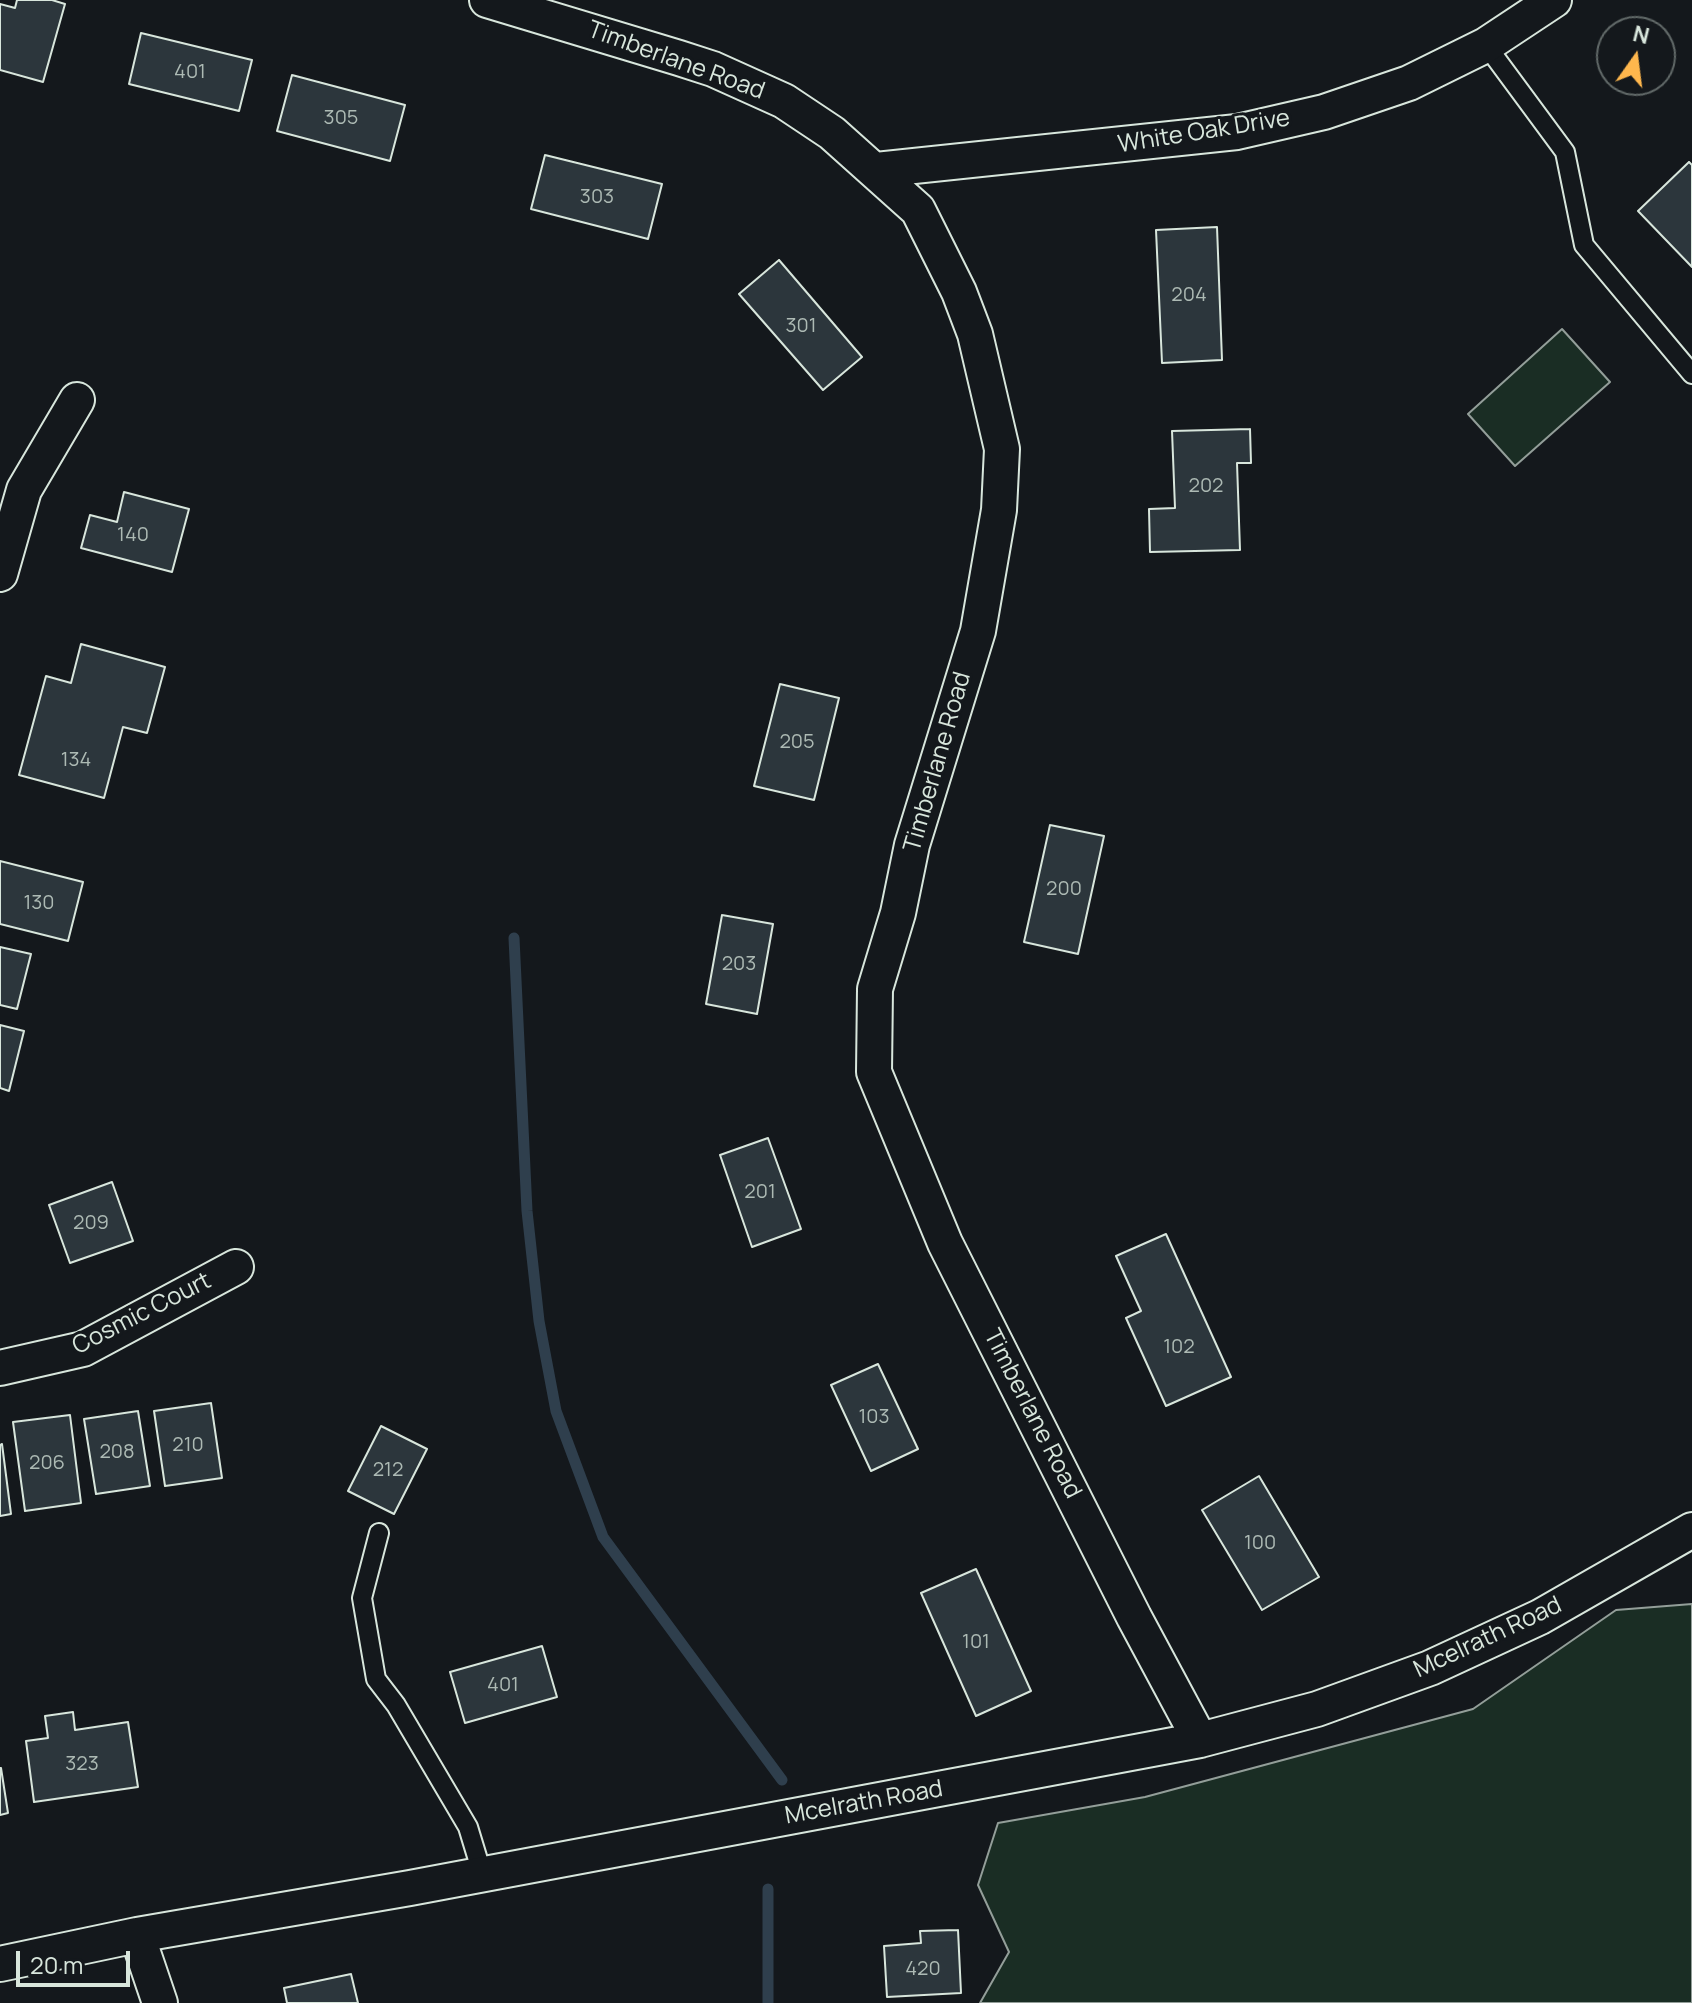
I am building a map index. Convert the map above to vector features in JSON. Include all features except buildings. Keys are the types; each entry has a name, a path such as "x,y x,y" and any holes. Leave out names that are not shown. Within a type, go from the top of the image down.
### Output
{"street":[{"name":"Timberlane Road","path":"487,0 713,69 784,101 832,133 918,210 950,272 975,334 1002,449 999,510 978,631 912,845 898,913 875,989 874,1072 945,1243 1134,1617 1200,1740"},
{"name":"White Oak Drive","path":"876,170 1237,132 1324,112 1409,83 1486,45 1554,0"},
{"path":"0,574 24,490 77,400"},
{"name":"Cosmic Court","path":"0,1368 83,1349 236,1267"},
{"name":"Mcelrath Road","path":"0,1964 137,1935 410,1888 1200,1740 1317,1709 1430,1668 1540,1617 1692,1530"},
{"path":"137,1935 160,2003"}],"lane":[{"path":"1486,45 1565,152 1584,245 1692,374"},
{"path":"379,1533 362,1598 376,1679 396,1705 468,1827 482,1873"}],"green space":[{"path":"1562,329 1610,382 1515,466 1468,414"},
{"path":"1692,1604 1692,2003 980,2003 1009,1952 978,1885 998,1823 1145,1797 1473,1709 1616,1610"}],"waterway":[{"path":"514,938 527,1211 539,1321 556,1411 603,1537 782,1780"},
{"path":"768,1889 768,2003"}]}
